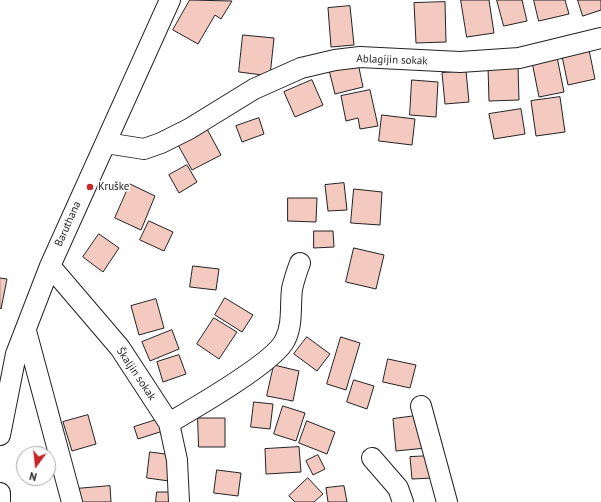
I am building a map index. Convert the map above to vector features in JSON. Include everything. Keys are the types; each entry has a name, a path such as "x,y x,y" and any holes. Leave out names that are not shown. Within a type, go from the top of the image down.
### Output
{"street":[{"name":"Baruthana","path":"0,435 16,354 50,266 170,0"},
{"name":"Ablagijin sokak","path":"106,143 144,149 161,143 189,129 254,89 301,68 335,60 360,57 460,62 519,58 601,38"},
{"path":"169,423 204,402 277,353 285,340 290,325 292,289 300,263"},
{"name":"Škaljin sokak","path":"50,266 120,348 169,423 177,460 179,502"},
{"path":"26,331 72,502"},
{"path":"421,406 447,502"},
{"path":"372,458 398,488 403,502"},
{"path":"0,493 0,502"}],"building":[{"path":"190,0 232,1 221,19 215,15 198,44 173,30"},
{"path":"461,0 489,0 494,33 467,37"},
{"path":"497,0 522,0 527,21 504,26"},
{"path":"534,0 565,0 569,14 539,21"},
{"path":"578,0 601,0 601,10 583,16"},
{"path":"445,2 446,42 416,43 414,3"},
{"path":"350,6 354,45 331,47 328,8"},
{"path":"243,35 274,38 270,76 239,72"},
{"path":"589,50 595,79 568,85 562,56"},
{"path":"557,57 564,92 539,97 532,62"},
{"path":"358,63 363,87 335,94 329,70"},
{"path":"518,66 519,100 489,101 488,67"},
{"path":"466,71 469,102 445,104 442,73"},
{"path":"312,80 323,105 295,117 284,92"},
{"path":"412,80 438,82 436,117 410,115"},
{"path":"370,90 378,126 360,129 358,118 346,121 341,96"},
{"path":"560,97 565,132 536,136 531,101"},
{"path":"521,109 525,134 494,139 489,114"},
{"path":"382,115 415,119 412,145 379,141"},
{"path":"259,118 264,134 242,142 236,126"},
{"path":"207,129 221,155 192,170 178,145"},
{"path":"187,165 197,182 179,193 169,175"},
{"path":"344,183 347,210 328,211 325,185"},
{"path":"130,184 155,196 141,230 115,218"},
{"path":"354,189 382,192 380,225 351,223"},
{"path":"288,198 317,198 316,222 288,221"},
{"path":"149,221 173,232 164,251 140,240"},
{"path":"314,231 333,231 334,247 314,248"},
{"path":"99,234 119,248 103,272 83,257"},
{"path":"354,248 384,255 376,289 346,282"},
{"path":"193,266 219,269 216,290 190,287"},
{"path":"0,278 7,279 1,309 0,308"},
{"path":"225,298 253,315 242,332 215,315"},
{"path":"156,299 164,328 139,335 131,306"},
{"path":"214,318 237,332 219,359 197,344"},
{"path":"172,330 179,349 150,361 142,342"},
{"path":"307,337 330,354 317,371 294,354"},
{"path":"341,337 360,343 346,390 327,384"},
{"path":"179,355 186,374 163,382 157,362"},
{"path":"388,359 416,365 410,388 383,382"},
{"path":"274,365 299,371 293,401 267,396"},
{"path":"354,380 374,386 367,409 347,402"},
{"path":"254,402 273,404 270,429 251,427"},
{"path":"283,406 305,413 296,441 274,434"},
{"path":"88,415 96,444 72,451 63,422"},
{"path":"423,415 426,448 396,451 393,419"},
{"path":"198,418 225,418 225,447 199,447"},
{"path":"159,419 163,431 138,439 134,427"},
{"path":"307,421 335,432 327,454 299,443"},
{"path":"299,447 301,472 266,474 265,449"},
{"path":"150,452 173,455 169,481 147,478"},
{"path":"318,455 325,469 313,475 306,461"},
{"path":"432,456 433,478 412,479 410,457"},
{"path":"217,470 241,473 238,496 214,493"},
{"path":"308,478 323,494 314,502 295,502 289,496"},
{"path":"110,486 111,502 77,502 75,489"},
{"path":"344,486 347,502 328,502 326,488"},
{"path":"157,492 173,492 173,502 156,502"}],"place":[{"name":"Kruške","path":"90,187"}]}
